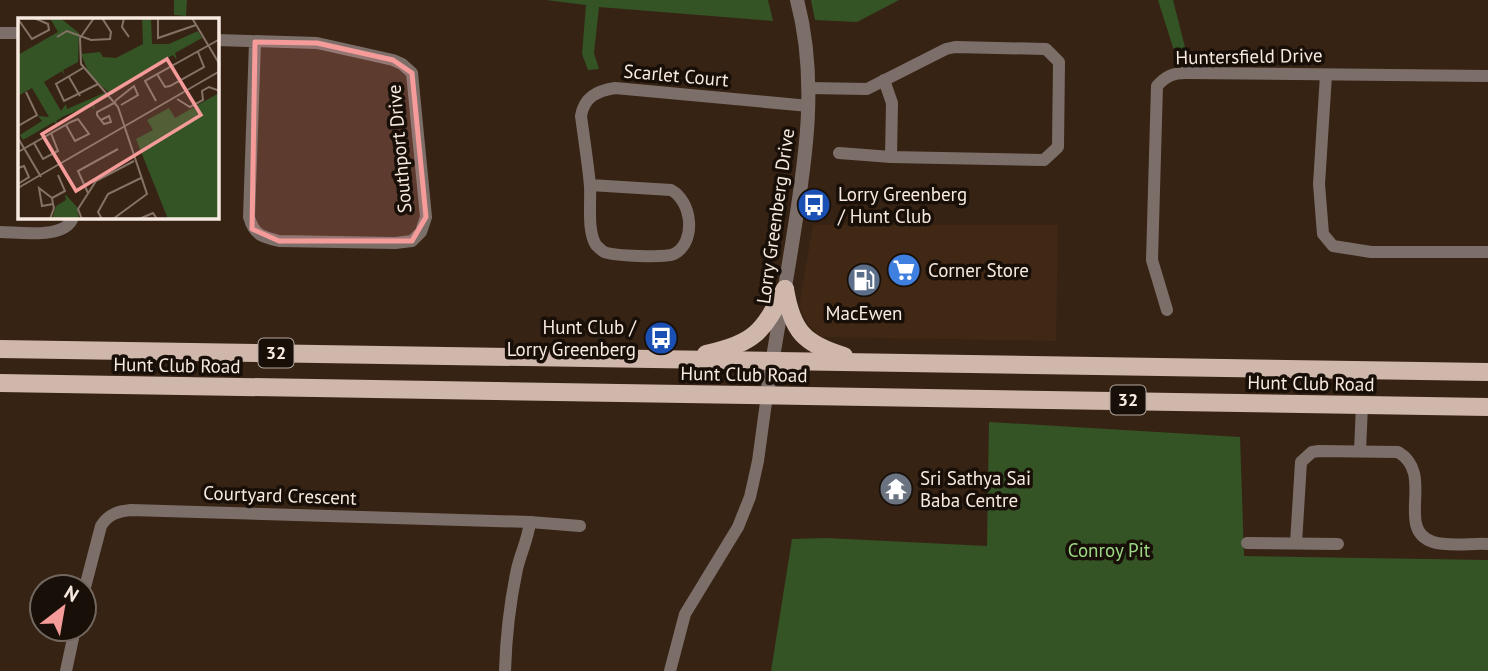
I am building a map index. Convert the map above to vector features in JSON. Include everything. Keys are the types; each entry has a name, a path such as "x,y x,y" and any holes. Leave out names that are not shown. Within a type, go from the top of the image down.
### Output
{"main road":[{"path":"684,358 710,353 750,339 769,321 785,289"},
{"path":"785,289 792,318 806,338 825,350 863,362"},
{"name":"Hunt Club Road","path":"0,349 1488,372"},
{"name":"Hunt Club Road","path":"0,383 1488,407"}],"street":[{"name":"Lorry Greenberg Drive","path":"767,395 806,155 809,88 805,40 797,0"},
{"path":"0,33 18,33"},
{"name":"Southport Drive","path":"219,40 317,43 393,60 412,73 426,217 421,232 412,241 279,241 264,237 252,229 249,217 255,42"},
{"path":"809,88 867,89 955,47 1045,49 1059,62 1058,147 1044,160 891,157 839,153"},
{"name":"Huntersfield Drive","path":"1167,310 1152,260 1157,86 1165,77 1175,73 1488,76"},
{"path":"1326,75 1319,184 1323,234 1333,246 1371,252 1488,252"},
{"path":"884,80 892,103 891,157"},
{"name":"Scarlet Court","path":"590,185 671,190 678,194 688,208 687,239 683,247 663,258 605,253 597,246 592,236 590,185 581,116 583,105 591,96 615,88 808,106"},
{"path":"0,232 62,230 72,219"},
{"path":"670,671 685,614 738,527 750,496 767,395"},
{"path":"1360,451 1362,405"},
{"path":"1296,543 1299,470 1304,456 1312,452 1360,451 1398,452 1408,458 1415,472 1415,527 1422,536 1435,543 1488,544"},
{"name":"Courtyard Crescent","path":"89,573 105,520 118,512 131,510 530,522 580,526"},
{"path":"506,671 508,621 518,566 528,538 530,522"},
{"path":"1247,543 1338,544"},
{"path":"66,671 72,643"}],"highlighted area":[{"path":"255,42 317,43 393,60 412,73 426,217 412,241 279,241 252,229"}],"shaded area":[{"path":"813,225 1058,225 1056,341 820,337 808,324 799,307"}],"green space":[{"path":"174,0 187,0 186,16 174,15"},
{"path":"546,0 768,0 773,21 599,7 594,53 599,69 588,70 582,54 586,5"},
{"path":"811,0 899,0 857,22 815,20"},
{"path":"1158,0 1173,0 1188,59 1176,57"},
{"name":"Conroy Pit","path":"989,422 1240,437 1244,556 1488,560 1488,671 771,671 792,539 826,538 987,546"}],"place":[{"name":"Lorry Greenberg / Hunt Club","path":"814,205"},
{"name":"Corner Store","path":"904,270"},
{"name":"MacEwen","path":"864,280"},
{"name":"Hunt Club / Lorry Greenberg","path":"661,338"},
{"name":"Sri Sathya Sai Baba Centre","path":"896,489"}]}
